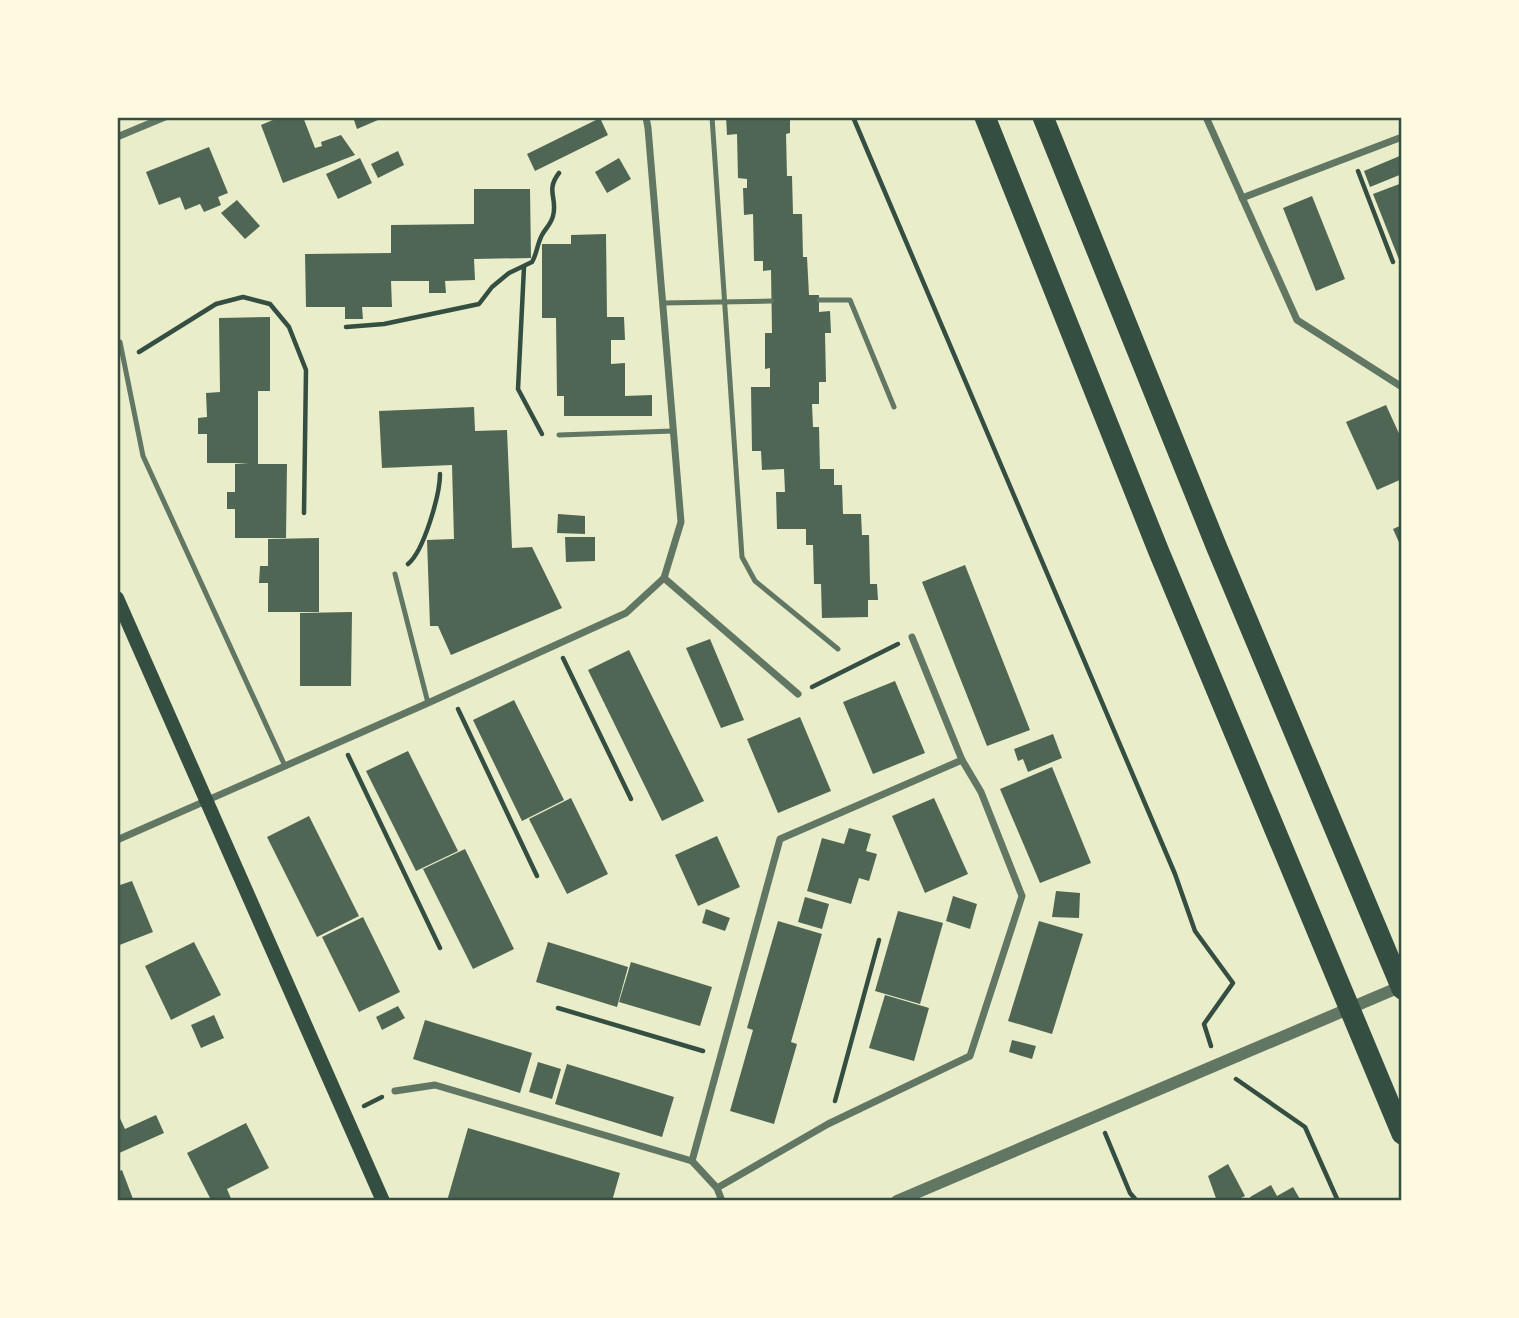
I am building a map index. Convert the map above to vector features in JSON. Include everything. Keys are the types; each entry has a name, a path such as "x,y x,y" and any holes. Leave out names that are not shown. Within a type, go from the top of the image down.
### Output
{"highway":[{"path":"985,117 1154,540 1402,1134"},
{"path":"1043,117 1217,548 1402,987"}],"main road":[{"path":"117,598 383,1201"}],"street":[{"path":"117,137 165,117"},
{"path":"117,840 626,613 664,578 681,522 646,117"},
{"path":"1206,117 1297,320 1402,387"},
{"path":"1242,198 1402,137"},
{"path":"664,578 798,694"},
{"path":"717,1188 828,1124 970,1056 1021,896 981,792 962,760 912,637"},
{"path":"692,1161 780,839 962,760"},
{"path":"897,1201 1402,987"},
{"path":"395,1091 435,1086 692,1161 717,1188 722,1201"}],"lane":[{"path":"712,117 742,556 755,581 838,649"},
{"path":"819,300 850,300 894,407"},
{"path":"663,303 772,301"},
{"path":"120,342 143,456 285,766"},
{"path":"559,435 673,430"},
{"path":"395,574 428,703"}],"path":[{"path":"853,117 1170,861 1195,931 1233,983 1203,1024 1217,1065 1305,1126 1338,1201"},
{"path":"1352,156 1393,262"},
{"path":"346,327 384,324 471,307 484,300 492,287 509,273 530,265 535,257 541,236 550,225 554,212 551,193 553,181 559,173"},
{"path":"524,267 518,389 540,434 559,435"},
{"path":"124,361 216,304 243,296 270,304 289,327 306,370 304,513"},
{"path":"395,574 414,559 419,548 440,485 440,474"},
{"path":"798,694 912,637"},
{"path":"557,645 631,799"},
{"path":"450,693 537,876"},
{"path":"341,741 440,948"},
{"path":"828,1124 879,940"},
{"path":"558,1008 721,1056"},
{"path":"345,1115 395,1091"},
{"path":"1098,1116 1130,1193 1137,1201"}],"building":[{"path":"280,117 303,117 315,148 322,146 321,142 341,135 355,155 283,183 261,125"},
{"path":"353,117 385,117 357,129"},
{"path":"726,117 790,117 790,133 786,134 787,176 792,176 793,214 802,214 803,257 807,257 809,295 819,295 819,312 830,311 831,333 825,333 826,382 819,382 819,404 812,404 813,427 819,427 820,469 834,469 834,485 842,485 843,514 861,514 862,535 869,535 870,584 877,584 878,600 868,600 868,617 822,618 821,584 814,584 813,545 806,545 806,529 777,529 776,492 785,492 784,469 762,470 761,451 752,451 751,387 770,387 770,368 765,369 765,333 772,333 771,270 763,271 763,261 754,261 753,214 744,215 743,188 747,188 747,179 738,178 737,134 727,135"},
{"path":"600,118 608,135 535,171 527,154"},
{"path":"209,147 228,193 218,197 221,205 204,212 200,204 185,210 180,197 159,205 146,172"},
{"path":"398,151 404,165 378,178 371,164"},
{"path":"1402,155 1402,174 1370,187 1364,171"},
{"path":"360,158 372,183 338,199 326,174"},
{"path":"619,158 631,179 607,193 595,172"},
{"path":"1402,183 1402,267 1373,194"},
{"path":"474,189 530,189 531,258 474,259 475,280 445,281 446,293 429,293 429,281 391,281 392,307 362,307 363,319 345,319 345,307 306,307 305,254 391,253 391,225 474,224"},
{"path":"1312,196 1345,279 1316,291 1283,208"},
{"path":"237,200 260,226 245,239 221,213"},
{"path":"606,234 607,317 624,317 625,340 611,340 611,364 625,363 625,396 652,395 652,416 564,416 564,396 557,396 556,318 542,318 542,244 571,244 571,235"},
{"path":"270,317 270,391 258,391 258,464 287,464 286,538 235,538 235,509 227,509 227,492 235,492 235,464 249,463 207,463 207,434 198,434 198,418 207,417 206,393 220,392 219,318"},
{"path":"1386,405 1402,440 1402,479 1377,490 1346,422"},
{"path":"474,407 475,431 507,430 512,548 532,547 562,608 451,655 438,626 430,626 427,540 454,539 452,465 382,468 379,411"},
{"path":"558,514 585,516 585,534 557,533"},
{"path":"1402,525 1402,549 1393,529"},
{"path":"565,537 595,537 595,561 566,562"},
{"path":"319,538 319,612 268,612 268,583 259,583 260,566 268,566 268,539"},
{"path":"965,565 1030,730 987,746 922,582"},
{"path":"352,612 351,686 300,686 300,613"},
{"path":"710,639 744,720 721,728 686,648"},
{"path":"629,650 704,801 662,821 588,670"},
{"path":"895,681 925,753 873,774 843,702"},
{"path":"514,700 564,800 522,821 473,720"},
{"path":"800,717 831,791 778,813 747,739"},
{"path":"1053,734 1062,758 1028,772 1023,759 1018,761 1014,749"},
{"path":"408,751 458,851 416,871 366,771"},
{"path":"1052,767 1091,863 1040,883 1000,789"},
{"path":"571,798 608,874 567,894 529,819"},
{"path":"934,798 968,874 925,893 892,816"},
{"path":"309,816 359,916 317,937 267,837"},
{"path":"849,828 871,834 866,851 877,854 869,881 859,878 851,904 807,891 822,838 844,844"},
{"path":"717,836 740,887 698,906 675,855"},
{"path":"465,849 514,949 473,969 423,869"},
{"path":"132,881 153,932 117,946 117,886"},
{"path":"1056,891 1080,893 1079,918 1052,917"},
{"path":"953,896 977,904 970,929 946,921"},
{"path":"805,897 829,904 822,929 798,922"},
{"path":"706,909 730,918 725,931 702,923"},
{"path":"898,911 943,923 920,1004 875,991"},
{"path":"363,917 400,992 359,1012 322,937"},
{"path":"778,921 822,934 791,1042 797,1044 774,1124 730,1111 753,1030 747,1028"},
{"path":"1039,921 1083,934 1052,1034 1008,1021"},
{"path":"194,942 221,995 171,1020 145,966"},
{"path":"548,942 628,967 617,1007 536,982"},
{"path":"631,962 712,987 700,1026 619,1002"},
{"path":"885,995 929,1008 914,1061 869,1048"},
{"path":"398,1006 405,1018 382,1030 376,1017"},
{"path":"214,1015 224,1038 201,1048 191,1025"},
{"path":"425,1020 532,1053 520,1093 413,1059"},
{"path":"1012,1040 1036,1046 1032,1059 1009,1052"},
{"path":"538,1062 561,1069 552,1099 529,1092"},
{"path":"567,1064 674,1097 662,1137 555,1104"},
{"path":"117,1112 125,1129 156,1115 164,1133 117,1154"},
{"path":"246,1123 269,1168 227,1189 232,1201 204,1201 210,1198 187,1153"},
{"path":"468,1128 620,1173 612,1201 447,1201"},
{"path":"1228,1164 1245,1196 1235,1201 1217,1201 1208,1176"},
{"path":"122,1170 133,1199 130,1201 117,1201 117,1172"},
{"path":"1271,1185 1277,1196 1293,1187 1301,1201 1252,1201 1250,1197"}]}
